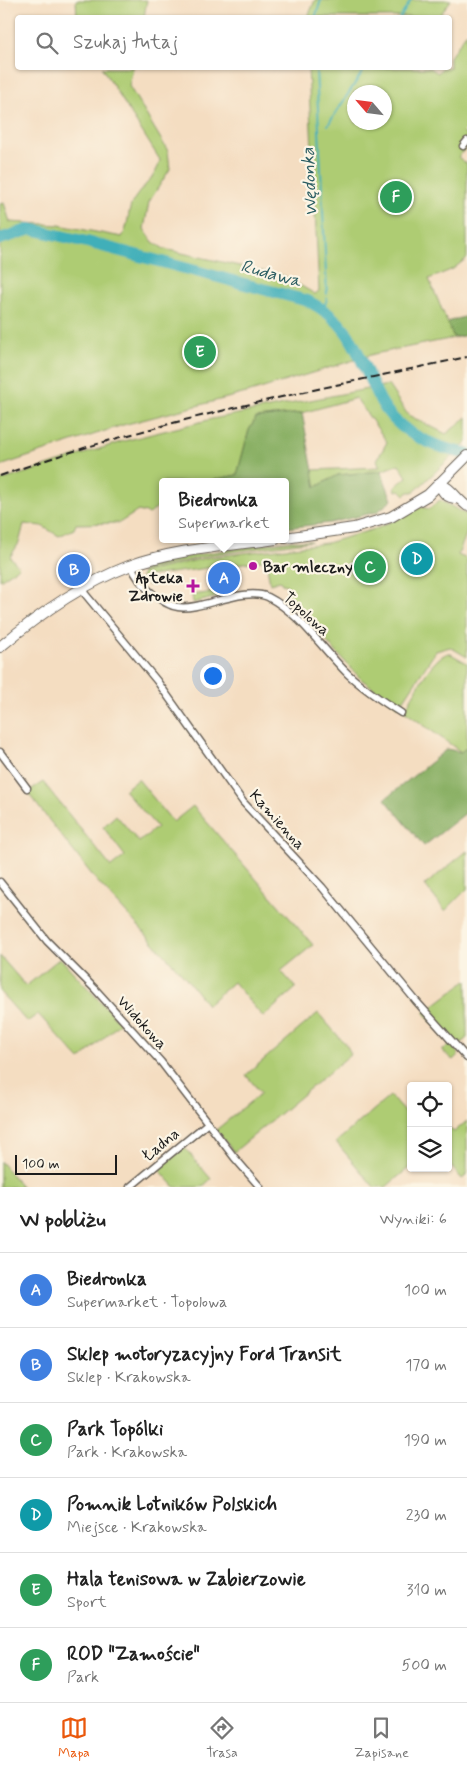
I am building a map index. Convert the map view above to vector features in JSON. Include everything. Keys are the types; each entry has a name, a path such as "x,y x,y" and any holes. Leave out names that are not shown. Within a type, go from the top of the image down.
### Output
{"main road":[{"path":"289,537 348,529 381,519 430,484 438,483 467,456"},
{"path":"438,483 441,491 446,495 458,499 467,506"},
{"path":"0,647 30,623 81,589 131,566 176,554 249,543"}],"street":[{"name":"Topolowa","path":"131,566 137,579 144,586 159,598 178,607 256,595 269,598 297,619 348,673 371,693 400,712"},
{"name":"Kamienna","path":"81,589 157,680 243,802 327,894 416,1001 467,1058"},
{"path":"0,752 27,788"},
{"name":"Widokowa","path":"0,882 47,941 95,989 161,1062 260,1187"},
{"name":"Ładna","path":"130,1187 208,1123"}],"green space":[{"path":"76,0 147,0 144,15 77,15"},
{"path":"315,0 451,0 440,15 309,15"},
{"path":"467,32 467,128 463,132 467,136 461,144 466,148 458,157 467,164 467,258 453,269 429,279 454,338 374,354 250,392 123,425 0,466 0,204 4,203 10,222 59,225 122,237 126,229 132,203 152,177 160,160 103,70 133,70 129,86 168,151 170,169 149,202 144,229 153,242 164,249 284,276 315,294 319,291 308,70 433,70 438,73 440,70 452,70 452,54"},
{"path":"467,316 467,335 454,338 447,322"},
{"path":"388,385 408,415 446,434 467,417 467,442 414,492 409,492 405,495 400,490 396,491 395,487 407,477 399,464 381,471 338,475 316,487 312,477 313,470 380,467 377,460 387,442 356,398 302,413 256,418 249,430 237,475 222,478 159,478 159,505 150,514 138,511 119,523 76,524 74,529 59,536 42,526 24,524 19,543 10,557 19,567 0,580 0,481 124,441 212,419"},
{"path":"302,413 316,487 338,475 381,471 392,500 377,512 330,523 289,528 289,478 222,478 237,475 249,430 256,418"},
{"path":"440,500 467,515 467,532 458,555 467,559 467,657 450,647 436,651 399,707 361,679 303,616 286,603 287,585 282,584 280,581 270,584 266,560 149,576 148,586 141,578 142,573 210,557 327,543 378,528 421,507 429,509"},
{"path":"289,541 312,541 210,555 140,572 148,567 164,562 274,543 289,543"},
{"path":"230,590 230,594 193,603 192,595"},
{"path":"449,653 467,663 467,747 461,752 404,711 429,669 442,656"},
{"path":"467,747 467,812 424,846 385,799 447,749 461,752"},
{"path":"138,779 173,822 193,806 313,945 281,971 296,988 263,1017 233,982 207,1005 186,978 96,880 27,792 43,782 111,867 125,856 103,827 116,815 139,842 157,827 124,790"},
{"path":"467,851 467,889 445,911 425,885"},
{"path":"0,956 26,986 60,958 120,1023 80,1060 38,1014 27,1022 0,992"},
{"path":"467,980 467,1038 455,1048 459,1054 453,1060 442,1051 450,1044 424,1013"},
{"path":"318,1013 347,1046 351,1054 234,1152 216,1130 261,1093 246,1075"},
{"path":"390,1096 407,1115 407,1169 386,1187 374,1187 336,1142"},
{"path":"467,1121 467,1175 462,1179 452,1168 452,1130 454,1132"},
{"path":"184,1147 211,1179 202,1187 175,1187 157,1167"},
{"path":"0,1161 22,1187 0,1187"}],"waterway":[{"name":"Wędonka","path":"316,15 321,0"},
{"path":"402,15 411,0"},
{"name":"Wędonka","path":"316,70 327,294"},
{"path":"328,125 364,70"},
{"name":"Rudawa","path":"0,239 31,229 87,242 308,301 324,310 346,332 360,356 380,400 387,412 396,421 406,430 429,443 467,454"},
{"name":"Wędonka","path":"324,309 327,298"}],"railway":[{"path":"0,476 57,456 173,423 290,395 467,357"}],"place":[{"name":"ROD \"Zamoście\"","path":"396,197"},
{"name":"Hala tenisowa w Zabierzowie","path":"200,352"},
{"name":"Pomnik Lotników Polskich","path":"417,559"},
{"name":"Bar mleczny","path":"253,566"},
{"name":"Park Topólki","path":"370,567"},
{"name":"Sklep motoryzacyjny Ford Transit","path":"74,570"},
{"name":"Biedronka","path":"224,578"},
{"name":"Apteka Zdrowie","path":"193,586"}]}
